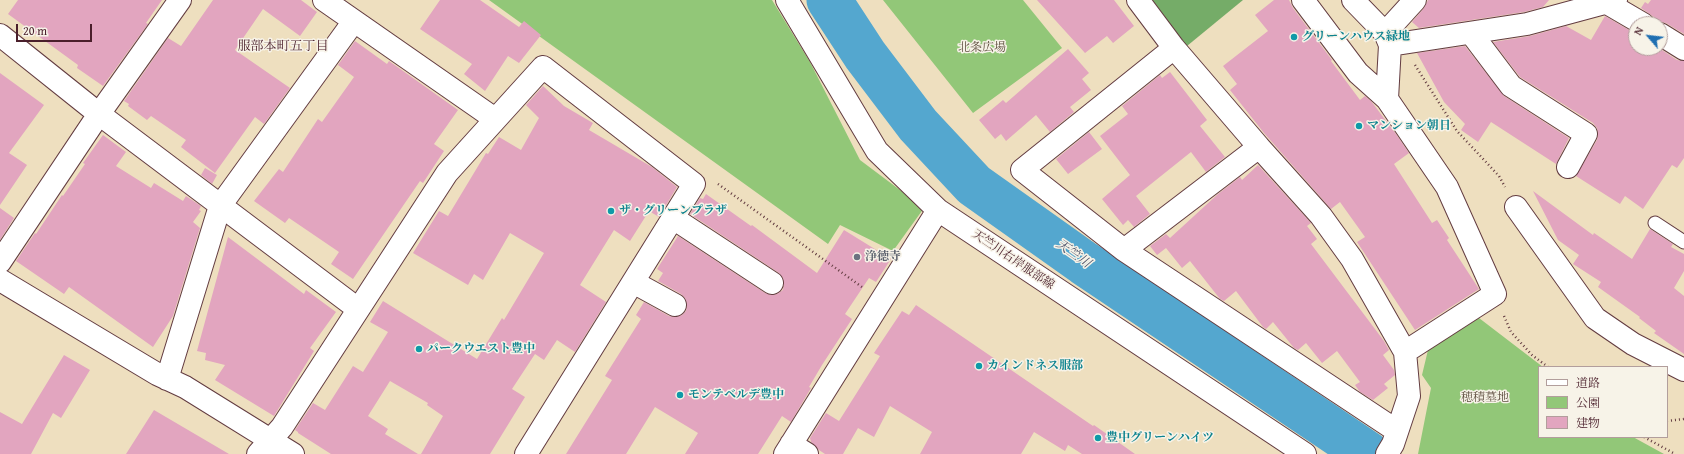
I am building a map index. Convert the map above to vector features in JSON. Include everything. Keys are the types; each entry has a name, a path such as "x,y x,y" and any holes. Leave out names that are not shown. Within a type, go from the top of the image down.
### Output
{"street":[{"path":"0,262 99,114 180,0"},
{"path":"324,0 495,119"},
{"name":"天竺川右岸服部線","path":"787,0 877,151 938,210 1304,454"},
{"path":"1138,0 1174,48 1259,147 1321,216 1352,259 1405,352 1408,396 1392,443 1124,250 1022,170 1174,48"},
{"path":"1303,0 1358,73 1387,99 1447,187 1495,294 1405,352"},
{"path":"1353,0 1392,41"},
{"path":"1387,99 1392,41 1415,0"},
{"path":"1392,41 1471,33 1527,24 1612,1 1632,16"},
{"path":"167,378 220,206 354,21"},
{"path":"1471,33 1510,86 1586,134 1568,167"},
{"path":"0,35 99,114 358,308"},
{"path":"1668,39 1684,49"},
{"path":"264,447 282,427 447,173 543,67 694,184 526,454"},
{"path":"1124,250 1259,147"},
{"path":"1516,207 1595,318 1633,344 1684,370"},
{"path":"794,451 881,301 938,210"},
{"path":"673,218 772,284"},
{"path":"0,280 150,370 185,387 264,447 293,454"},
{"path":"633,282 675,305"}],"lane":[{"path":"1654,223 1684,242"}],"path":[{"path":"1392,41 1457,131 1499,176 1516,207"},
{"path":"694,184 708,177 881,301"},
{"path":"1495,294 1511,332 1532,355 1547,366"},
{"path":"1668,421 1684,419"},
{"path":"1646,438 1675,454"}],"green space":[{"path":"489,0 772,0 810,62 860,160 924,208 893,251 840,225 828,244"},
{"name":"北条広場","path":"883,0 1023,0 1062,48 973,113"},
{"path":"1151,0 1243,0 1187,46"},
{"name":"穂積墓地","path":"1479,318 1542,366 1538,366 1538,438 1635,438 1664,454 1418,454 1431,388 1422,375 1428,350"}],"building":[{"path":"18,0 162,0 146,23 148,24 103,86 77,68 78,65 8,14"},
{"path":"213,0 301,0 317,12 300,36 263,9 235,50 290,88 264,124 255,117 215,173 181,147 186,140 151,116 147,120 128,106 129,104 124,101 168,38 181,46"},
{"path":"440,0 480,0 519,27 524,21 541,35 519,63 508,56 485,91 464,74 472,64 420,29"},
{"path":"1037,0 1114,0 1134,26 1113,43 1107,36 1085,53"},
{"path":"1274,0 1289,0 1293,8 1360,100 1365,96 1371,101 1396,134 1409,153 1394,164 1432,223 1437,220 1449,238 1447,240 1479,289 1415,330 1357,242 1365,237 1340,202 1331,209 1264,133 1230,90 1237,84 1223,66 1268,31 1255,15"},
{"path":"1428,0 1549,0 1543,7 1524,12 1419,28 1412,22 1424,8"},
{"path":"1651,0 1684,0 1684,34 1668,24 1668,16 1653,16 1641,8 1645,2 1648,4"},
{"path":"1605,16 1628,29 1628,56 1668,56 1668,54 1677,60 1684,61 1684,158 1677,168 1672,165 1643,209 1625,196 1620,204 1576,176 1597,140 1597,128 1593,123 1520,77 1493,42 1530,36 1566,26 1591,40"},
{"path":"355,41 387,64 389,61 458,110 434,144 444,151 423,183 420,181 353,279 331,264 339,252 289,218 285,223 254,201 279,169 283,172 318,119 322,122 354,77 338,65"},
{"path":"1465,46 1504,96 1569,138 1556,164 1491,122 1478,142 1461,130 1465,124 1444,102 1417,53"},
{"path":"1068,49 1089,73 1082,79 1091,90 1070,107 1074,112 1050,132 1036,115 1006,141 1001,134 995,139 979,120 1003,100 1006,103"},
{"path":"1170,72 1207,120 1200,126 1225,157 1206,172 1191,152 1136,196 1150,214 1134,227 1128,220 1123,225 1102,199 1130,175 1100,136 1128,114 1122,106 1160,75 1162,78"},
{"path":"0,73 44,105 9,153 27,165 0,205"},
{"path":"543,86 564,106 593,123 589,130 652,167 677,187 659,217 649,211 630,241 614,230 580,285 606,302 575,352 557,340 544,360 535,354 512,389 525,397 490,454 421,454 443,416 427,405 428,403 390,381 368,416 388,429 385,434 418,454 331,454 298,433 295,430 313,403 325,410 353,366 363,372 388,332 370,322 383,301 477,359 502,318 504,320 544,253 510,233 483,280 474,274 468,285 413,253 439,211 448,216 486,153 488,154 499,137 521,150 539,118 526,105"},
{"path":"1089,132 1102,149 1068,174 1056,159"},
{"path":"103,135 126,152 116,166 151,188 154,183 183,201 186,196 201,206 199,210 201,211 193,222 200,228 173,316 153,347 69,287 64,294 16,261 62,195 63,196 85,164 83,163"},
{"path":"1258,165 1311,223 1307,226 1317,239 1311,244 1384,341 1389,350 1383,355 1394,370 1395,375 1384,384 1388,388 1373,400 1360,392 1355,385 1360,382 1337,351 1322,363 1306,343 1298,350 1294,348 1273,322 1266,329 1263,327 1236,291 1224,301 1220,299 1190,261 1182,268 1166,248 1157,255 1150,246 1166,234 1170,238 1218,194 1240,177 1242,180"},
{"path":"205,168 217,175 212,184 201,175"},
{"path":"1533,191 1593,235 1594,233 1632,259 1650,229 1673,244 1671,247 1684,254 1684,271 1674,288 1684,296 1684,354 1654,333 1656,331 1639,318 1640,317 1598,287 1601,282 1573,264 1579,255 1558,240"},
{"path":"706,194 751,226 752,225 817,273 844,230 891,259 876,282 869,278 845,314 852,319 822,365 809,387 811,388 791,422 782,416 758,454 685,454 698,433 655,407 626,454 566,454 612,380 605,376 641,319 636,315 644,302 669,316 675,317 682,315 686,311 687,304 685,298 681,294 658,281 663,273 657,269 678,236 765,293 771,295 777,294 783,290 783,278 779,273 690,214 700,198 703,199"},
{"path":"0,208 14,218 0,240"},
{"path":"228,237 304,294 306,290 336,312 310,348 314,351 274,416 215,380 225,365 205,360 206,353 197,351"},
{"path":"916,305 1135,454 1082,454 1068,445 1065,451 1034,432 1021,454 920,454 932,432 890,406 874,437 858,428 843,454 825,454 819,450 811,442 810,438 826,413 839,421 880,356 874,353 902,311 909,315"},
{"path":"64,355 90,370 61,418 53,413 31,454 0,454 0,412 22,424"},
{"path":"154,410 229,454 126,454"}],"waterway":[{"name":"天竺川","path":"829,0 865,55 918,125 974,185 1084,263 1368,454"}],"place":[{"name":"グリーンハウス緑地","path":"1294,37"},
{"name":"マンション朝日","path":"1359,126"},
{"name":"ザ・グリーンプラザ","path":"611,211"},
{"name":"浄徳寺","path":"857,257"},
{"name":"パークウエスト豊中","path":"419,349"},
{"name":"カインドネス服部","path":"979,366"},
{"name":"モンテベルデ豊中","path":"680,395"},
{"name":"豊中グリーンハイツ","path":"1098,438"}],"district":[{"name":"服部本町五丁目","path":"283,47"}]}
